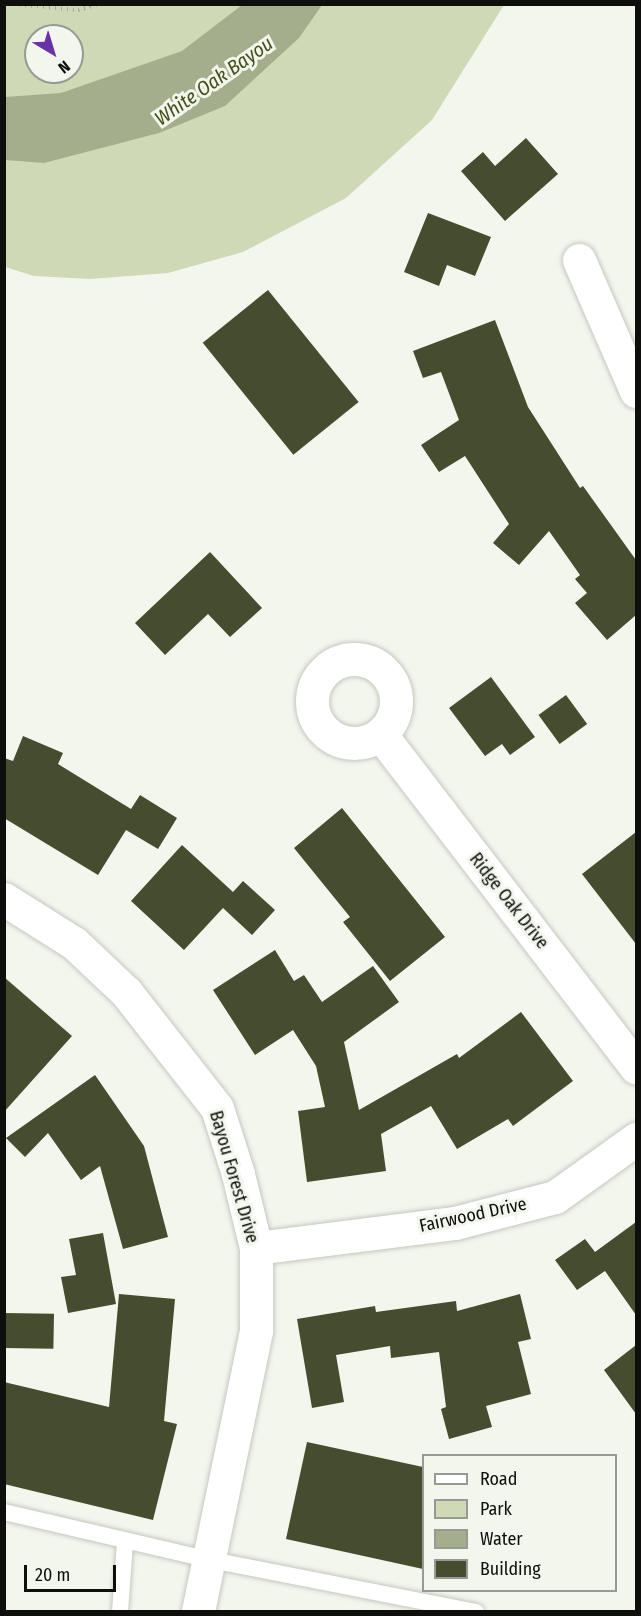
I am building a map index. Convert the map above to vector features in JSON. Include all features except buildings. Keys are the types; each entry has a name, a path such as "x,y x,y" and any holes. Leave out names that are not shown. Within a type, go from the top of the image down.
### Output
{"street":[{"path":"579,260 636,391"},
{"name":"Ridge Oak Drive","path":"381,735 636,1067"},
{"name":"Bayou Forest Drive","path":"4,899 74,943 126,992 217,1108 256,1248 256,1331 211,1560 198,1611"},
{"name":"Fairwood Drive","path":"256,1248 454,1223 555,1197 636,1139"}],"lane":[{"path":"4,1512 125,1542 410,1605 476,1611"},
{"path":"120,1611 125,1542"}],"path":[{"path":"13,4 78,10 99,4"}],"green space":[{"path":"4,5 504,5 432,120 346,198 243,252 168,273 90,279 34,276 5,267"}],"water":[{"name":"White Oak Bayou","path":"242,5 322,5 299,38 225,106 159,133 44,163 5,160 5,97 61,93 182,51"}]}
